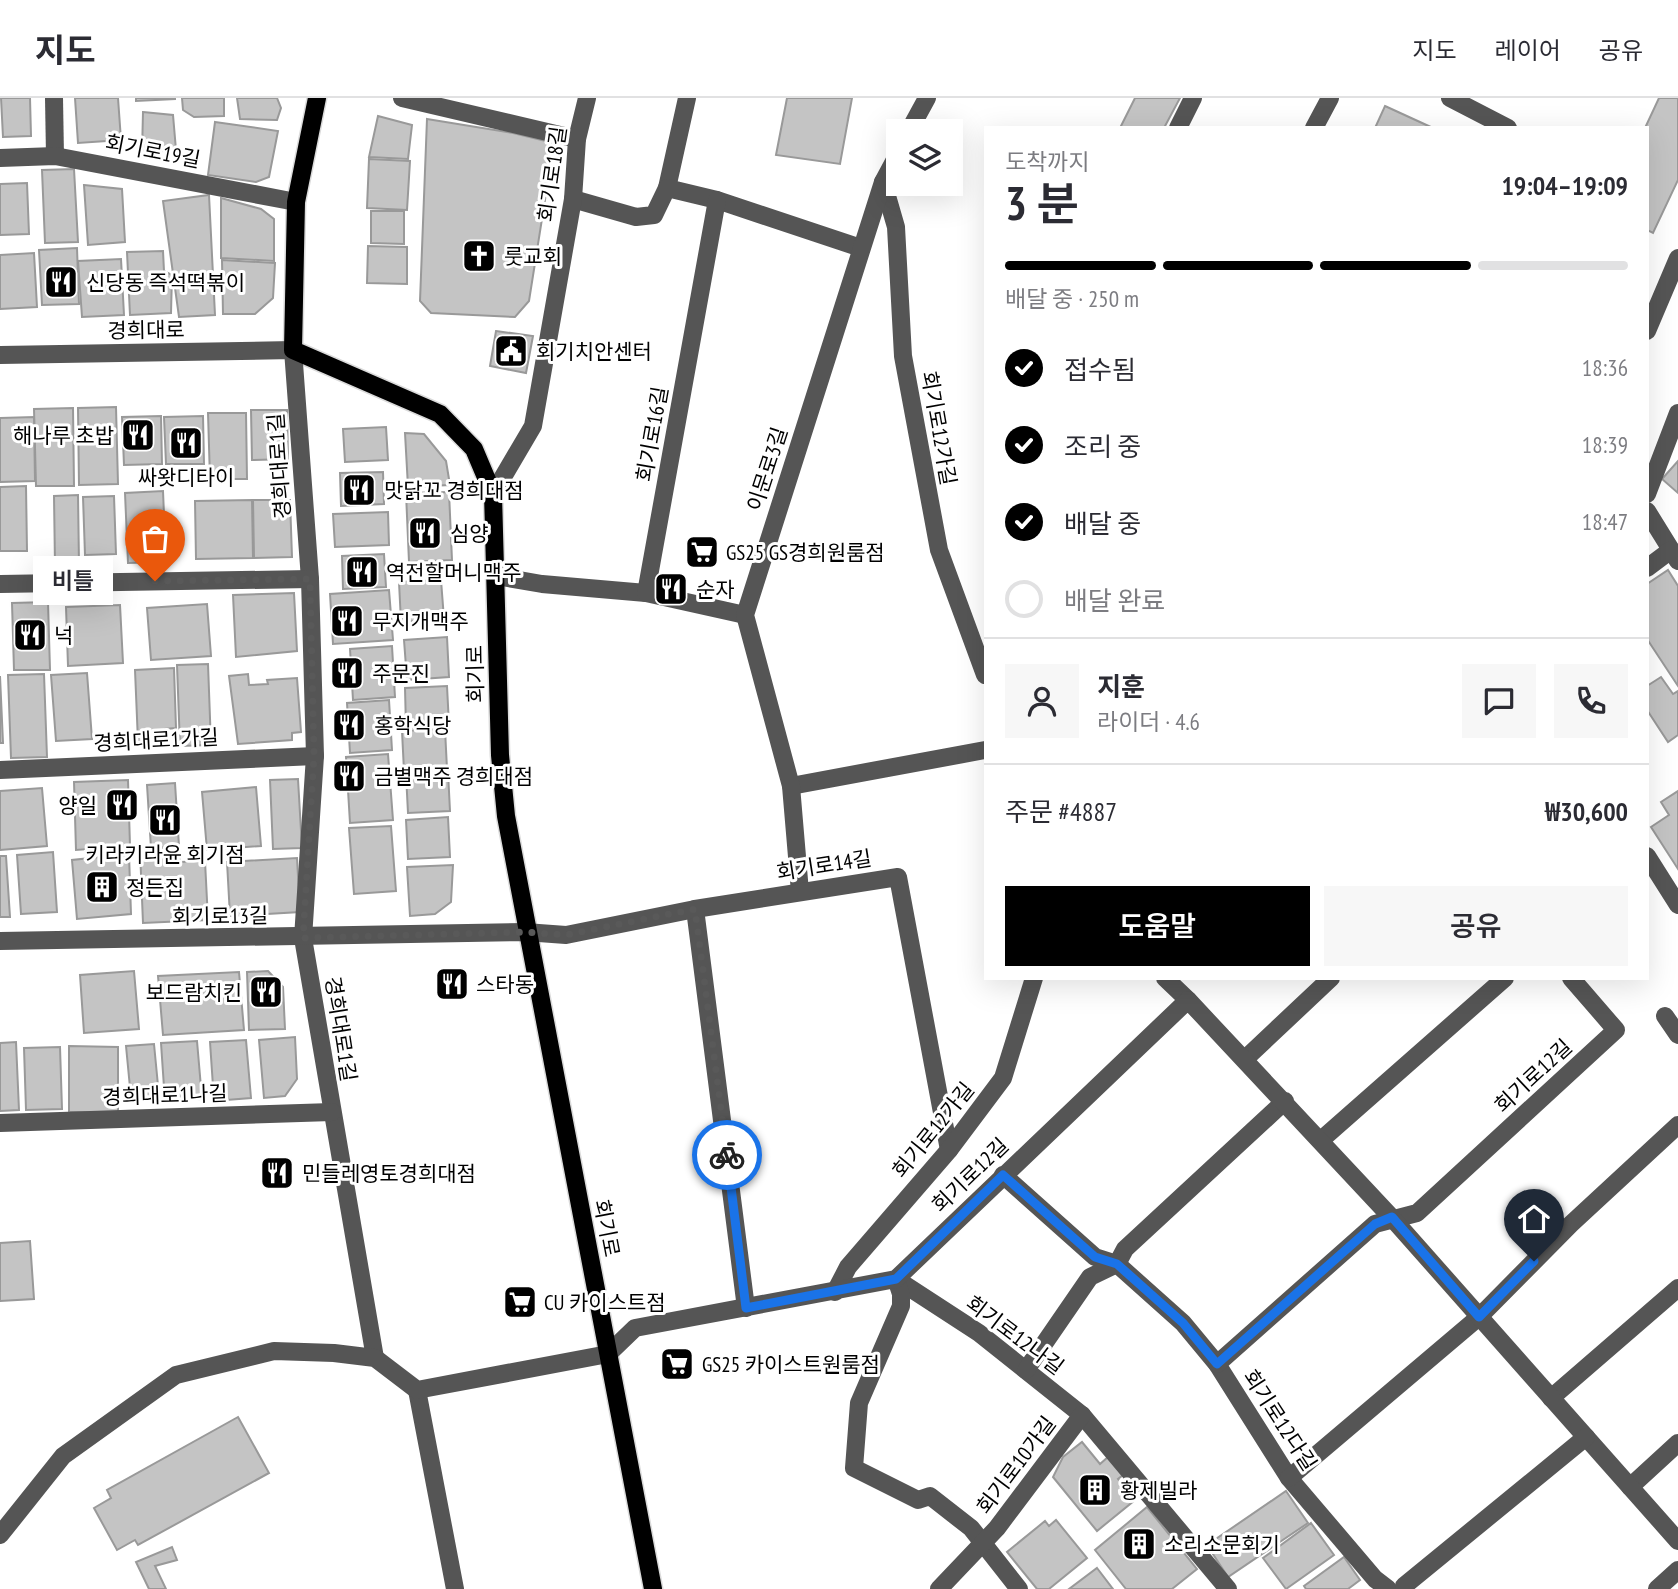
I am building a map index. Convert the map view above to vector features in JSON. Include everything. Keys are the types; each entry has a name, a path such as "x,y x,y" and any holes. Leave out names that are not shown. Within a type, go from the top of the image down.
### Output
{"main road":[{"path":"293,350 296,202 317,98"},
{"name":"회기로","path":"293,350 440,414 474,449 493,494 500,755 506,816 525,932 653,1589"}],"street":[{"path":"54,98 55,156"},
{"path":"402,98 578,139"},
{"name":"회기로18길","path":"493,494 533,426 573,199 578,139 587,98"},
{"path":"573,199 636,217 654,215 667,188 687,98"},
{"path":"916,119 927,98"},
{"path":"1179,126 1193,98"},
{"path":"1315,126 1330,98"},
{"path":"1450,98 1503,126"},
{"name":"회기로19길","path":"0,158 55,156 296,202"},
{"name":"이문로3길","path":"745,615 886,176"},
{"name":"회기로12가길","path":"883,182 896,228 903,356 939,550 984,672"},
{"path":"667,188 717,200 861,248"},
{"name":"회기로16길","path":"646,593 717,200"},
{"path":"1649,326 1678,258"},
{"name":"경희대로","path":"0,355 293,350"},
{"name":"경희대로1길","path":"293,350 310,579 314,755 303,938 375,1358"},
{"path":"1649,489 1678,413"},
{"path":"1649,514 1674,555 1649,567"},
{"path":"496,576 542,584 646,593 745,615 791,786 800,892"},
{"path":"0,584 310,579"},
{"path":"791,786 984,750"},
{"name":"경희대로1가길","path":"0,770 314,755"},
{"path":"1649,859 1678,905"},
{"name":"회기로14길","path":"525,932 566,935 695,909 898,877 949,1150"},
{"path":"695,909 746,1308"},
{"name":"회기로13길","path":"0,942 525,932"},
{"name":"회기로12가길","path":"835,1293 848,1267 949,1150 1003,1078 1033,980"},
{"path":"1167,980 1285,1101 1392,1217 1678,1541"},
{"path":"1245,1059 1329,980"},
{"path":"1321,1140 1503,980"},
{"name":"회기로12길","path":"1217,1364 1375,1224 1392,1217 1417,1213 1616,1030 1573,980"},
{"name":"회기로12길","path":"896,1279 1188,1000"},
{"path":"1665,1016 1678,1035"},
{"path":"1026,1370 1090,1277 1117,1264 1125,1249 1285,1101"},
{"name":"경희대로1나길","path":"0,1123 332,1112"},
{"path":"1289,1478 1479,1317 1572,1224 1678,1125"},
{"name":"회기로12다길","path":"1003,1175 1095,1257 1117,1264 1183,1323 1217,1364 1289,1478 1375,1579 1397,1588"},
{"path":"417,1390 608,1354 635,1328 835,1293 896,1279 901,1306 859,1404 854,1468 918,1500 930,1496 984,1542"},
{"name":"회기로12나길","path":"896,1279 979,1333 1083,1415 1228,1589"},
{"path":"1551,1398 1678,1288"},
{"path":"0,1535 63,1456 176,1375 274,1351 334,1353 375,1358 417,1390 455,1589"},
{"name":"회기로10가길","path":"939,1589 984,1542 1083,1415"},
{"path":"1397,1588 1586,1437"},
{"path":"1629,1487 1678,1443"},
{"name":"회기로10가길","path":"984,1542 1019,1589"},
{"path":"1657,1589 1678,1570"}],"building":[{"path":"1,98 30,98 31,136 3,137"},
{"path":"75,98 118,98 121,140 78,143"},
{"path":"136,98 175,98 175,99 136,101"},
{"path":"182,98 224,98 224,116 194,117 183,110"},
{"path":"237,98 277,98 281,108 277,120 240,119"},
{"path":"787,98 852,98 840,164 776,155"},
{"path":"1135,98 1180,98 1165,126 1121,126"},
{"path":"1659,98 1678,98 1678,180 1653,233 1649,231 1649,126 1646,126"},
{"path":"1385,106 1429,126 1376,126"},
{"path":"143,112 173,115 176,150 142,153"},
{"path":"378,116 412,125 408,159 369,157"},
{"name":"룻교회","path":"427,119 513,133 554,143 529,301 515,317 431,313 420,301"},
{"path":"215,122 278,131 269,177 256,182 208,175"},
{"path":"369,159 410,161 407,210 367,208"},
{"path":"74,169 78,242 45,243 42,170"},
{"path":"27,183 29,234 0,235 0,184"},
{"path":"84,185 122,189 125,242 88,245"},
{"path":"209,195 215,315 179,317 163,201"},
{"path":"221,198 261,209 274,219 274,261 221,258"},
{"path":"371,211 404,211 404,244 371,243"},
{"path":"368,246 407,247 407,284 367,283"},
{"path":"77,248 79,304 42,305 39,250"},
{"path":"163,251 164,271 172,275 171,313 130,315 127,252"},
{"path":"34,253 37,307 0,309 0,255"},
{"path":"121,259 124,315 82,317 78,261"},
{"path":"222,260 275,263 273,298 255,314 223,314"},
{"path":"496,331 533,336 526,373 490,366"},
{"path":"116,407 118,484 79,485 78,408"},
{"path":"73,408 74,486 36,486 34,409"},
{"path":"251,410 287,410 288,459 252,460"},
{"path":"208,413 246,413 247,479 210,479"},
{"path":"161,416 162,464 124,465 122,417"},
{"path":"203,416 204,464 166,464 164,417"},
{"path":"34,417 35,481 0,482 0,418"},
{"path":"386,427 388,460 345,462 343,429"},
{"path":"405,433 424,434 446,461 450,485 408,487"},
{"path":"1678,461 1678,493 1662,479"},
{"path":"383,472 384,504 341,506 340,473"},
{"path":"26,486 27,551 0,551 0,487"},
{"path":"163,491 166,562 128,563 125,493"},
{"path":"449,492 452,560 409,562 406,493"},
{"path":"78,495 79,565 55,565 54,496"},
{"path":"114,496 116,554 85,555 83,497"},
{"path":"252,500 253,558 196,559 195,501"},
{"path":"253,500 290,500 292,557 254,558"},
{"path":"388,512 389,545 335,547 333,514"},
{"path":"384,554 386,587 343,589 342,556"},
{"path":"1668,570 1678,586 1678,686 1649,642 1649,583"},
{"path":"441,580 444,619 401,622 399,582"},
{"path":"389,590 393,640 333,644 330,594"},
{"path":"294,593 297,651 236,657 233,595"},
{"path":"48,602 50,670 14,670 12,603"},
{"path":"207,604 211,656 151,660 147,608"},
{"path":"120,605 123,663 68,666 66,607"},
{"path":"447,637 449,677 407,680 404,640"},
{"path":"392,646 395,697 353,700 350,649"},
{"path":"208,664 211,745 180,746 177,665"},
{"path":"174,668 176,728 165,729 166,740 138,742 135,670"},
{"path":"87,673 92,739 56,741 51,675"},
{"path":"44,674 47,757 11,758 8,675"},
{"path":"248,674 249,685 268,684 267,680 297,678 301,732 292,733 292,740 238,744 229,676"},
{"path":"0,676 3,743 0,743"},
{"path":"1661,677 1673,694 1678,691 1678,735 1668,742 1649,713 1649,685"},
{"path":"447,686 449,725 406,728 405,688"},
{"path":"389,700 392,750 350,753 347,703"},
{"path":"445,729 447,769 404,771 402,731"},
{"path":"388,754 393,820 350,823 346,757"},
{"path":"448,772 450,811 408,813 406,774"},
{"path":"298,779 302,848 273,849 270,780"},
{"path":"128,780 130,846 76,850 74,782"},
{"path":"175,783 179,846 151,848 147,785"},
{"path":"256,787 261,846 207,850 202,792"},
{"path":"42,788 47,846 0,850 0,791"},
{"path":"1678,791 1678,869 1651,827 1669,815 1661,802"},
{"path":"448,817 450,857 408,859 406,820"},
{"path":"391,826 396,891 354,894 349,828"},
{"path":"179,848 180,862 205,861 208,920 143,923 140,850"},
{"path":"53,852 57,912 21,914 17,855"},
{"name":"정든집","path":"129,854 131,914 77,919 72,860"},
{"path":"0,856 6,856 10,917 0,917"},
{"path":"297,858 300,912 230,916 227,862"},
{"path":"453,865 451,902 435,914 410,916 407,867"},
{"path":"134,971 139,1029 84,1033 80,975"},
{"path":"268,971 283,987 285,1029 249,1030 247,972"},
{"path":"239,972 244,1030 163,1035 158,976"},
{"path":"295,1037 297,1079 285,1096 264,1098 259,1040"},
{"path":"246,1040 251,1098 214,1101 210,1042"},
{"path":"197,1041 202,1099 165,1102 161,1043"},
{"path":"16,1042 19,1110 0,1111 0,1043"},
{"path":"154,1044 159,1096 131,1098 126,1046"},
{"path":"69,1046 118,1047 118,1112 69,1112"},
{"path":"60,1047 62,1109 26,1110 24,1048"},
{"path":"30,1241 34,1299 0,1301 0,1243"},
{"path":"238,1417 269,1473 138,1545 135,1540 117,1550 94,1508 111,1498 107,1490"},
{"name":"황제빌라","path":"1082,1442 1100,1464 1108,1457 1123,1475 1118,1479 1135,1500 1097,1531 1053,1477 1063,1457"},
{"path":"1286,1491 1308,1523 1228,1577 1207,1545"},
{"name":"소리소문회기","path":"1147,1507 1197,1569 1172,1589 1126,1589 1095,1550"},
{"path":"1056,1520 1087,1558 1049,1589 1037,1589 1007,1552 1045,1521 1049,1526"},
{"path":"1311,1523 1334,1555 1286,1589 1263,1558"},
{"path":"172,1547 177,1560 155,1566 166,1589 149,1589 136,1562"},
{"path":"1344,1557 1360,1580 1348,1589 1306,1589 1304,1586"},
{"path":"1097,1568 1113,1589 1069,1589"}],"way so far":[{"path":"155,581 310,579 314,755 303,938 525,932 566,935 695,909 727,1155"}],"place":[{"name":"룻교회","path":"479,256"},
{"name":"신당동 즉석떡볶이","path":"61,282"},
{"name":"회기치안센터","path":"511,351"},
{"name":"해나루 초밥","path":"138,435"},
{"name":"싸왓디타이","path":"186,443"},
{"name":"맛닭꼬 경희대점","path":"359,490"},
{"name":"심양","path":"425,533"},
{"name":"GS25 GS경희원룸점","path":"702,552"},
{"name":"역전할머니맥주","path":"362,572"},
{"name":"비틀","path":"155,581"},
{"name":"순자","path":"671,589"},
{"name":"무지개맥주","path":"347,621"},
{"name":"넉","path":"30,635"},
{"name":"주문진","path":"347,673"},
{"name":"홍학식당","path":"349,725"},
{"name":"금별맥주 경희대점","path":"349,776"},
{"name":"양일","path":"122,805"},
{"name":"키라키라윤 회기점","path":"165,820"},
{"name":"정든집","path":"102,887"},
{"name":"스타동","path":"452,984"},
{"name":"보드람치킨","path":"266,992"},
{"name":"민들레영토경희대점","path":"277,1173"},
{"name":"CU 카이스트점","path":"520,1302"},
{"name":"GS25 카이스트원룸점","path":"677,1364"},
{"name":"황제빌라","path":"1095,1490"},
{"name":"소리소문회기","path":"1139,1544"}],"route":[{"path":"727,1155 746,1308 835,1293 896,1279 1003,1175 1095,1257 1117,1264 1183,1323 1217,1364 1375,1224 1392,1217 1479,1317 1534,1261"}]}
